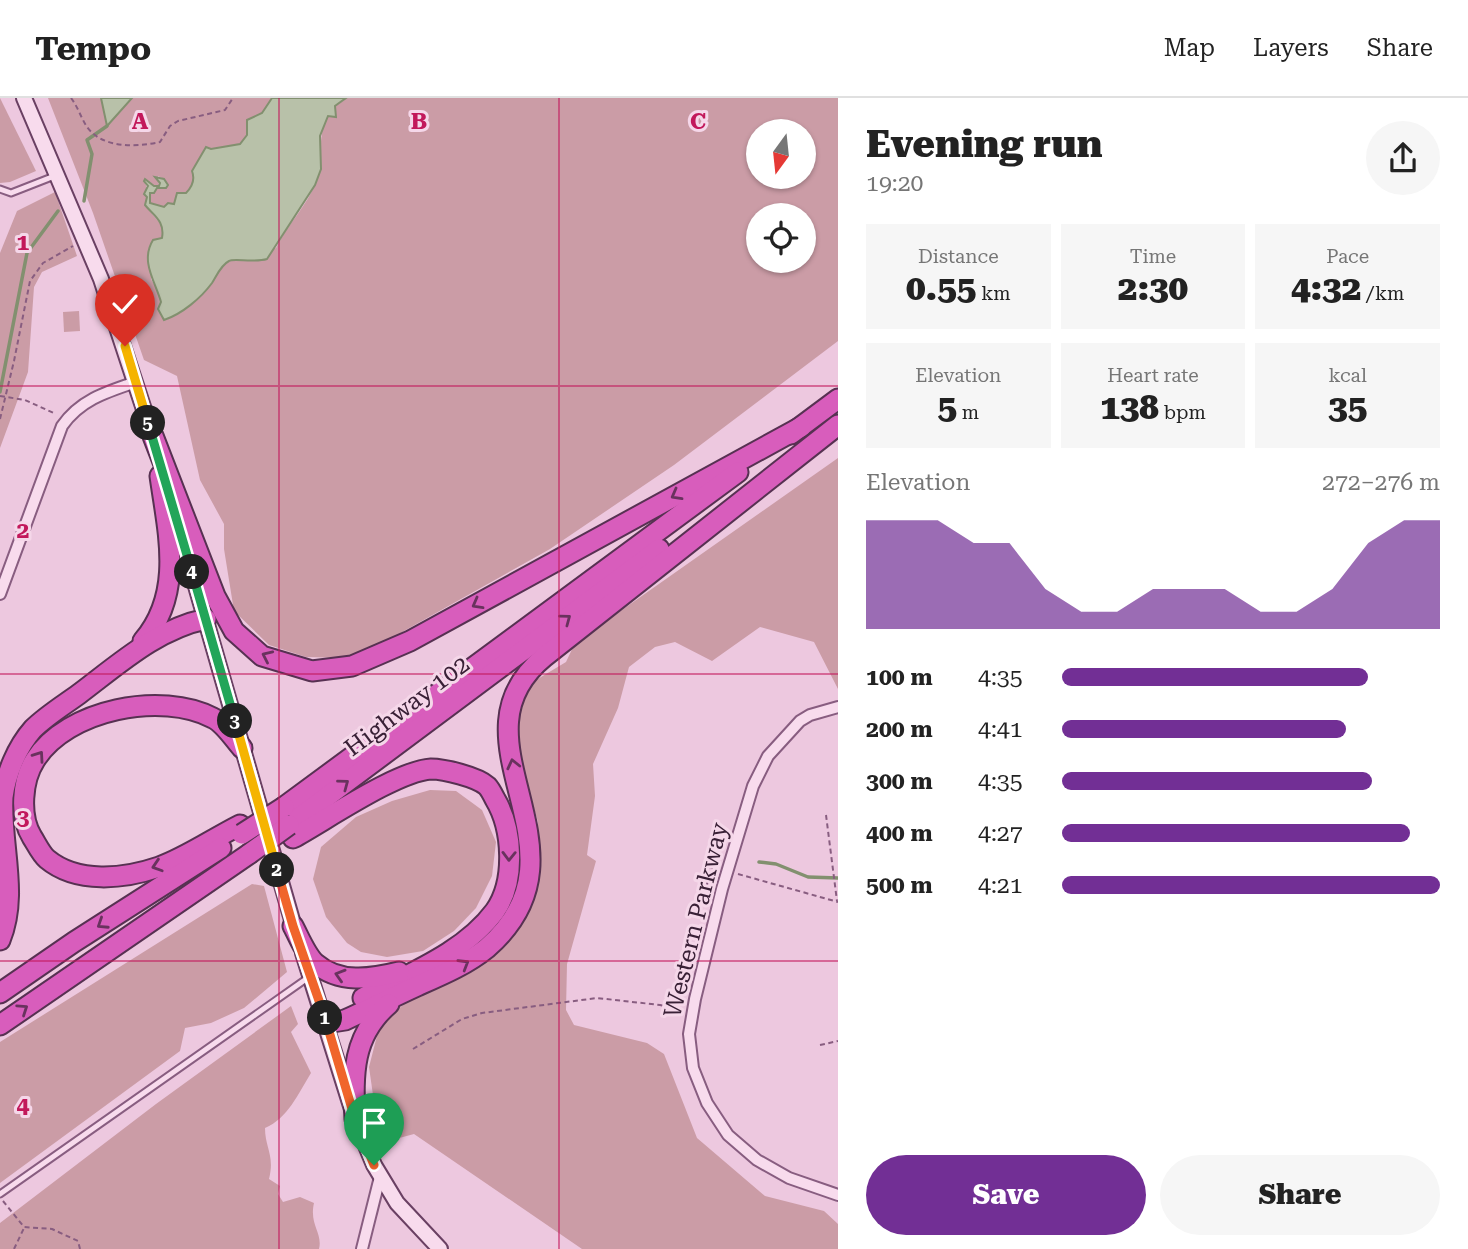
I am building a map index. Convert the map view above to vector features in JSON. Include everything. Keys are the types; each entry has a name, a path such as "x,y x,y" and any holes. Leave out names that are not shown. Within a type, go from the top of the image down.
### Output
{"highway":[{"name":"Highway 102","path":"0,1025 251,860 287,817 339,766 838,399"},
{"name":"Highway 102","path":"0,993 241,830 287,817 838,420"},
{"path":"326,1023 345,1020 460,966 488,947 513,919 525,893 531,867 530,843 507,737 511,705 527,675 544,657 838,425"},
{"path":"154,441 215,596 234,631 262,656 312,671 352,666 410,640 801,427"},
{"path":"131,655 152,630 164,607 171,579 170,548 154,441"},
{"path":"0,940 5,927 9,896 3,800 7,777 19,750 33,729 131,655 165,632 184,623 206,619"},
{"path":"241,830 160,867 114,877 77,874 46,858 29,832 23,806 34,761 46,746 65,730 127,707 155,705 189,708 216,719 243,748"},
{"path":"287,817 431,769 463,774 487,785 504,813 510,846 509,877 496,909 472,935 430,963 342,1008 326,1023"},
{"path":"293,926 313,962 332,974 352,978 372,977 430,963"},
{"path":"355,1119 354,1068 359,1049 378,1014 402,993"}],"main road":[{"path":"24,98 101,279 136,382 293,926 312,976 355,1119 380,1177 397,1203 440,1249"}],"street":[{"path":"0,594 53,446 67,419 92,398 136,382"},
{"name":"Western Parkway","path":"838,707 810,715 800,721 768,756 753,786 722,889 689,1034 693,1068 706,1102 728,1135 757,1160 789,1178 838,1195"},
{"path":"362,1249 380,1177"}],"lane":[{"path":"0,189 11,193 57,175"},
{"path":"0,1195 312,976"}],"path":[{"path":"71,98 87,127 95,135 107,142 128,146 160,142 170,126 178,121 225,110 233,98"},
{"path":"0,419 30,281 43,262 84,240"},
{"path":"0,396 24,400 67,419"},
{"path":"732,873 744,874 838,902 826,815"},
{"path":"707,885 709,867 719,869"},
{"path":"413,1049 462,1019 482,1013 597,998 660,1005 692,1013"},
{"path":"820,1045 838,1041"},
{"path":"0,1195 24,1227 52,1229 78,1241 80,1249"},
{"path":"14,1249 24,1227"}],"shaded area":[{"path":"0,98 36,171 10,182 0,183"},
{"path":"48,98 101,98 107,125 132,98 272,98 262,113 247,120 247,135 240,144 210,149 206,147 192,171 190,188 186,193 177,193 174,205 166,204 165,207 150,203 150,193 168,185 164,179 158,176 159,186 154,186 145,179 144,181 149,210 164,228 151,279 161,303 183,311 210,286 228,261 242,261 276,248 316,182 324,126 335,107 346,98 838,98 838,341 674,465 550,549 395,636 347,658 306,657 269,645 234,611 224,549 224,524 200,480 177,376 144,360 93,213"},
{"path":"101,98 132,98 107,126"},
{"path":"272,98 346,98 335,106 336,117 328,116 320,136 321,169 315,185 267,259 229,261 197,300 178,314 164,320 158,309 161,302 148,263 149,248 153,240 162,238 162,227 145,205 147,197 144,194 148,186 144,181 145,179 154,186 159,186 160,183 155,177 164,179 168,185 150,193 150,203 164,207 168,203 174,204 177,193 186,193 190,188 192,171 206,147 211,149 240,144 247,135 247,120 262,113"},
{"path":"55,192 77,256 42,272 34,287 28,372 0,448 0,253 17,211"},
{"path":"79,311 80,331 64,332 63,312"},
{"path":"838,458 838,689 814,642 760,627 712,661 675,642 655,647 629,667 618,708 593,764 595,796 587,855 596,861 567,964 566,1010 574,1025 647,1043 664,1054 697,1138 765,1196 824,1211 838,1224 838,1249 582,1249 414,1134 392,1140 374,1102 369,1067 379,1028 411,997 483,963 515,931 529,903 538,869 538,822 523,770 514,719 531,683 566,662 575,643"},
{"path":"430,790 456,791 482,810 496,842 492,876 476,908 454,931 423,951 387,957 361,952 347,943 326,917 313,879 321,847 356,817 392,801"},
{"path":"252,884 264,886 287,972 244,1008 211,1023 185,1028 180,1051 0,1183 0,1042"},
{"path":"291,1006 298,1024 291,1032 311,1073 286,1112 265,1128 271,1164 269,1179 280,1186 278,1194 283,1202 300,1197 314,1203 313,1217 319,1249 0,1249 0,1223 156,1104"}],"waterway":[{"path":"84,201 92,154 87,140 107,126"},
{"path":"0,392 27,253 58,211"},
{"path":"759,862 776,864 808,877 838,878"}],"route":[{"path":"125,346 293,926 312,976 355,1119 374,1165"}]}
